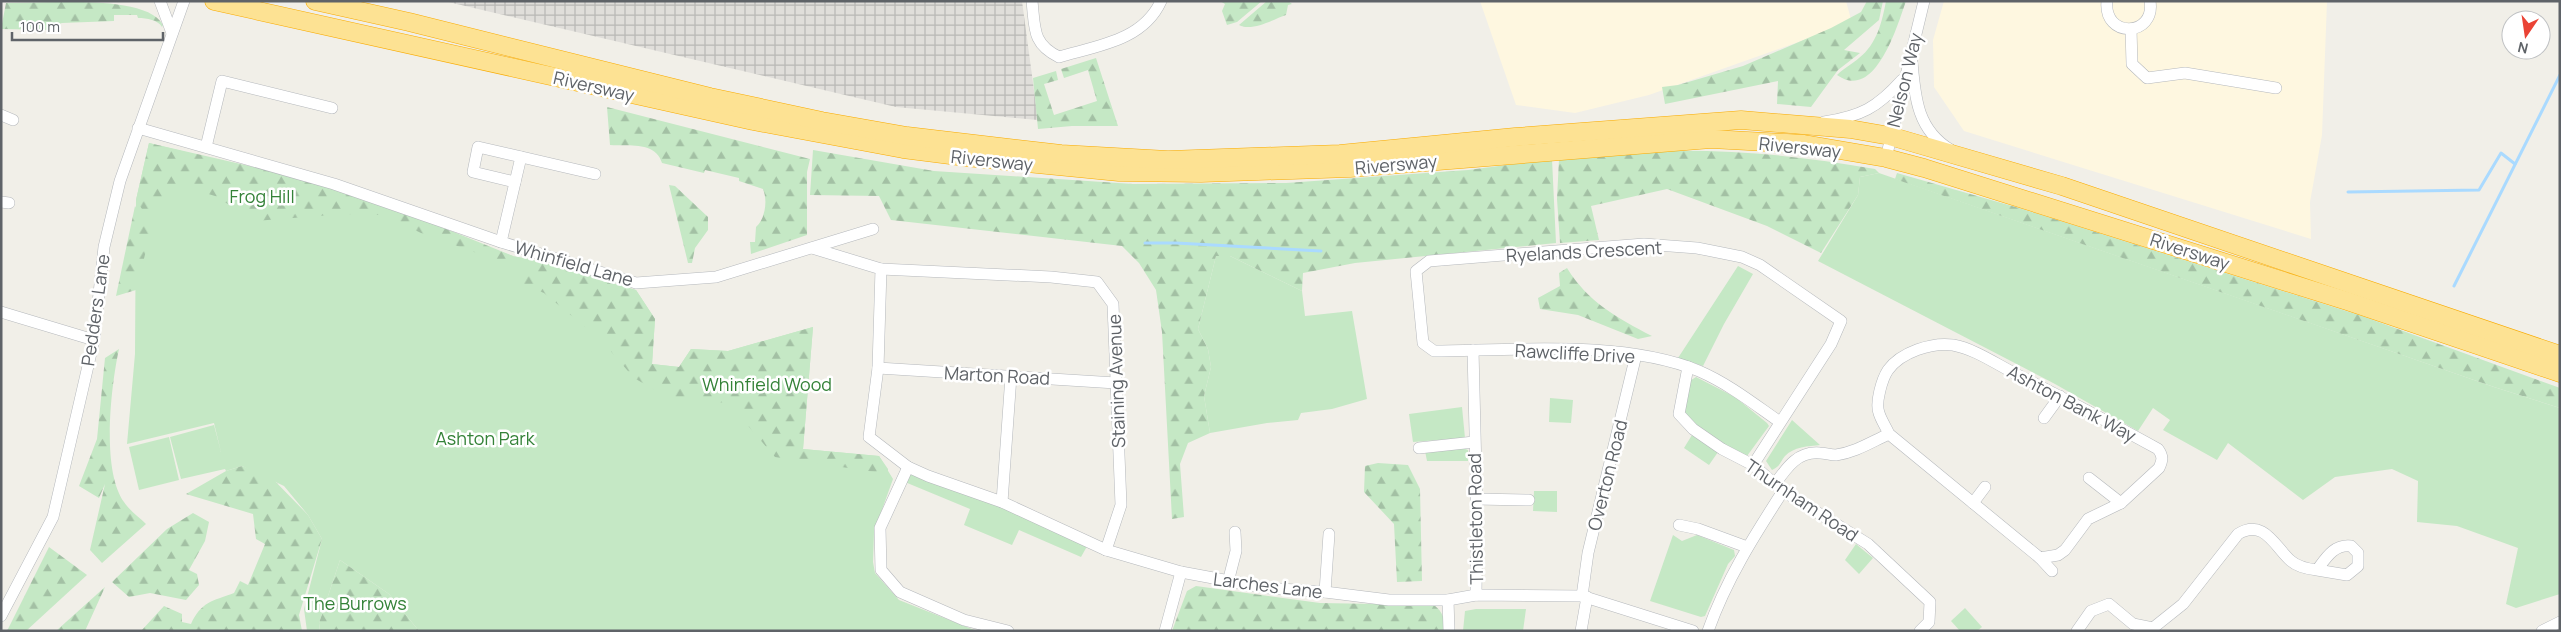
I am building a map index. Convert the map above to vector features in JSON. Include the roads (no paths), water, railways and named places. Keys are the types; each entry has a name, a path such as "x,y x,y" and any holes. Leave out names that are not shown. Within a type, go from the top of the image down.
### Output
{"highway":[{"name":"Riversway","path":"214,1 840,138 966,157 1119,172 1201,173 1350,168 1711,139 1888,146 1964,157 2062,186 2560,355"},
{"path":"256,1 306,16 327,26"},
{"name":"Riversway","path":"315,1 822,121 907,136 1061,154 1168,160 1340,154 1515,137 1741,120 1810,124 1888,146 2061,210 2347,301 2560,373"}],"street":[{"path":"160,1 172,33"},
{"name":"Pedders Lane","path":"1,616 53,517 94,340 104,246 120,181 184,1"},
{"path":"1032,1 1036,35 1045,50 1058,57 1128,36 1143,26 1162,1"},
{"name":"Nelson Way","path":"1888,146 1924,1"},
{"path":"2108,1 2109,16 2113,23 2123,29 2131,30 2142,25 2149,16 2150,1"},
{"path":"2131,30 2132,64 2147,78 2185,73 2276,88"},
{"path":"1911,53 1914,96 1922,117 1936,139 1964,157"},
{"path":"1810,124 1863,112 1878,105 1904,78"},
{"path":"206,147 222,80 332,108"},
{"path":"1,115 13,120"},
{"name":"Whinfield Lane","path":"138,128 334,184 501,242 636,283 716,277 873,229"},
{"path":"515,182 473,172 478,147 595,174"},
{"path":"501,242 521,157"},
{"name":"Ryelands Crescent","path":"1473,350 1434,351 1423,343 1416,271 1429,260 1644,244 1697,248 1742,257 1772,272 1841,321 1831,344 1753,465"},
{"path":"812,248 881,269 878,368"},
{"name":"Staining Avenue","path":"881,269 1051,277 1097,282 1114,304 1121,505 1106,550"},
{"path":"1,312 94,340"},
{"name":"Ashton Bank Way","path":"2040,558 2058,555 2065,550 2088,519 2121,503 2159,468 2163,461 2162,454 2152,445 1970,350 1953,345 1936,345 1919,349 1905,356 1890,368 1881,381 1878,412 1889,434 2040,558 2052,571"},
{"name":"Rawcliffe Drive","path":"1473,350 1577,350 1636,355 1688,367 1722,382 1780,422"},
{"name":"Thistleton Road","path":"1473,350 1476,595"},
{"name":"Overton Road","path":"1581,631 1588,553 1636,355"},
{"name":"Thurnham Road","path":"1688,367 1679,414 1700,434 1722,449 1753,465 1779,488 1868,544 1930,602 1930,622 1920,631"},
{"name":"Marton Road","path":"878,368 1116,383"},
{"name":"Larches Lane","path":"878,368 869,437 908,467 1002,502 1106,550 1181,572 1228,582 1267,588 1325,592 1389,600 1448,600 1476,595 1584,596 1693,631"},
{"path":"1002,502 1011,376"},
{"path":"2044,418 2060,396"},
{"path":"1708,631 1726,586 1779,488 1787,467 1798,458 1812,453 1834,455 1854,451 1889,434"},
{"name":"Thistleton Road","path":"1419,448 1474,442"},
{"path":"908,467 880,528 881,570 900,592 964,620 1008,631"},
{"path":"2089,478 2121,503"},
{"path":"1973,503 1985,487"},
{"path":"1476,499 1529,500"},
{"path":"1679,526 1698,529 1747,547"},
{"path":"2077,630 2092,611 2109,604 2133,624 2153,629 2183,604 2238,534 2244,530 2257,529 2264,532 2291,562 2317,570"},
{"path":"1228,582 1236,551 1235,532"},
{"path":"1325,592 1329,534"},
{"path":"1165,631 1181,572"},
{"path":"1448,600 1449,631"},
{"path":"2542,631 2560,622"}],"waterway":[{"path":"2454,286 2560,75"},
{"path":"2348,192 2479,190 2501,153 2515,164"},
{"path":"1145,243 1321,251"}],"park label":[{"name":"Frog Hill","path":"262,196"},
{"name":"Whinfield Wood","path":"767,384"},
{"name":"Ashton Park","path":"485,438"},
{"name":"The Burrows","path":"355,603"}]}
